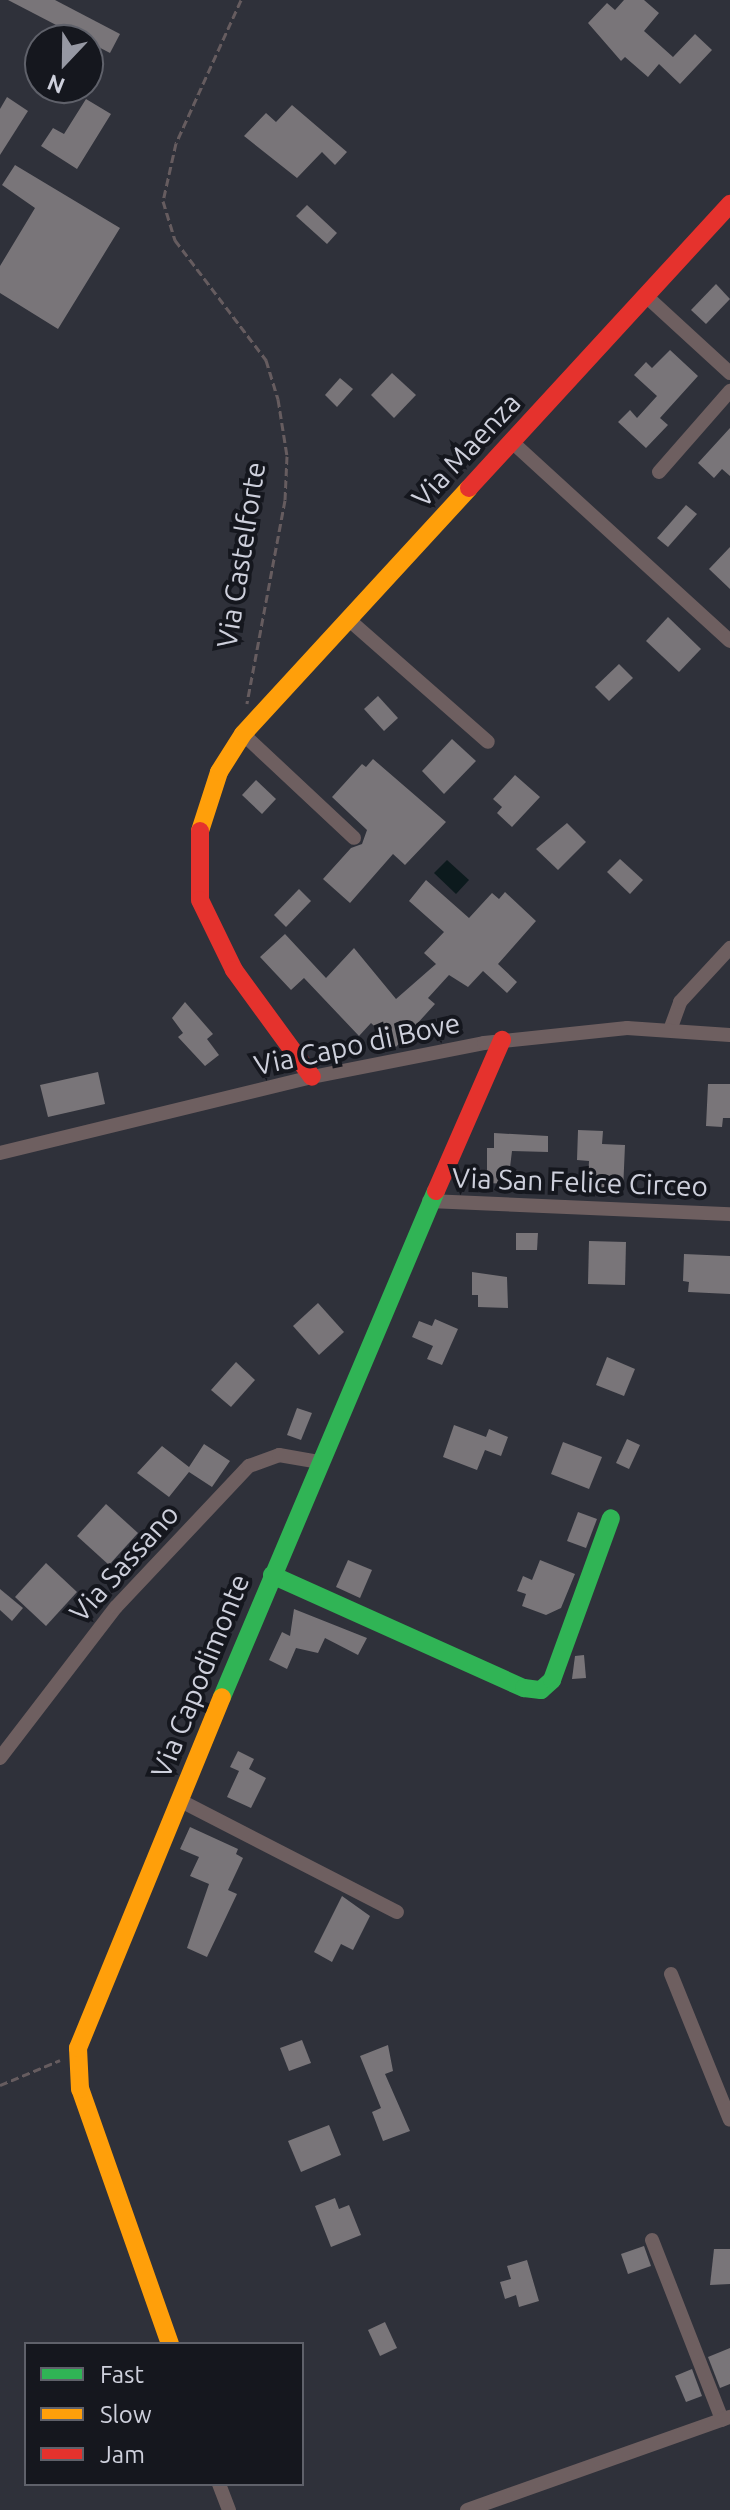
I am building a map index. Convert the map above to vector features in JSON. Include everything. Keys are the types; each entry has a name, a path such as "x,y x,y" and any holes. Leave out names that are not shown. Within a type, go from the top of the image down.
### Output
{"street":[{"name":"Via Maenza","path":"243,734 730,204"},
{"path":"646,296 730,373"},
{"path":"659,472 730,391"},
{"path":"512,442 730,641"},
{"path":"348,619 488,742"},
{"path":"312,1077 234,970 198,893 196,852 203,814 219,772 243,734 354,838"},
{"path":"670,1030 680,1002 730,948"},
{"name":"Via Capo di Bove","path":"0,1153 312,1077 502,1040 613,1028 730,1035"},
{"name":"Via Capodimonte","path":"169,2342 80,2089 76,2061 87,2022 318,1462 429,1201 502,1040"},
{"name":"Via San Felice Circeo","path":"429,1201 730,1214"},
{"name":"Via Sassano","path":"0,1758 116,1607 249,1466 279,1455 318,1462"},
{"path":"272,1575 524,1688 541,1690 552,1680 611,1518"},
{"path":"179,1800 397,1912"},
{"path":"671,1974 730,2120"},
{"path":"467,2510 726,2419 652,2240"},
{"path":"220,2486 229,2510"}],"path":[{"name":"Via Castelforte","path":"241,0 176,143 163,201 166,222 181,250 266,360 287,456 285,500 253,652 243,734"},
{"path":"0,2085 42,2064 76,2061"}],"shaded area":[{"path":"447,860 469,880 456,894 434,873"}],"building":[{"path":"8,0 55,0 101,24 54,24"},
{"path":"624,0 644,0 659,13 644,31 673,57 695,34 712,50 680,84 659,64 648,77 625,57 621,61 588,23 607,3 615,10"},
{"path":"104,26 120,34 110,53 104,50"},
{"path":"7,97 28,111 0,155 0,109"},
{"path":"83,104 94,104 111,114 77,169 41,146 53,128 64,134"},
{"path":"292,105 347,152 335,165 322,152 297,178 244,136 266,113 276,122"},
{"path":"15,165 120,228 58,329 0,293 0,266 35,208 2,185"},
{"path":"307,205 337,233 327,244 296,216"},
{"path":"716,284 730,299 706,324 691,310"},
{"path":"670,350 698,376 660,418 668,425 646,448 618,422 630,410 637,418 657,396 634,375 646,362 652,368"},
{"path":"392,373 416,395 394,418 371,395"},
{"path":"340,378 353,389 337,407 325,395"},
{"path":"730,428 730,476 722,469 714,478 698,463"},
{"path":"686,505 697,514 668,547 657,538"},
{"path":"730,547 730,589 709,569"},
{"path":"668,617 701,649 679,672 646,641"},
{"path":"619,664 633,678 609,701 595,687"},
{"path":"378,696 398,718 384,731 364,709"},
{"path":"452,739 476,761 444,794 422,771"},
{"path":"373,759 446,822 405,865 393,854 350,903 323,879 351,848 362,844 367,830 332,797 362,764 366,767"},
{"path":"515,775 540,797 512,827 497,813 502,807 493,799"},
{"path":"256,780 276,799 262,814 242,795"},
{"path":"567,823 586,842 558,870 536,849"},
{"path":"620,859 643,880 630,894 607,872"},
{"path":"426,880 469,918 492,893 499,899 505,892 536,921 498,964 517,982 507,993 483,971 468,987 449,975 428,998 435,1004 396,1047 371,1023 359,1036 304,978 291,990 260,957 285,934 326,978 354,948 396,999 436,964 424,953 444,932 409,901"},
{"path":"299,889 311,901 286,927 274,915"},
{"path":"185,1002 213,1034 207,1039 219,1055 205,1066 178,1037 183,1033 172,1018"},
{"path":"98,1072 105,1104 48,1117 40,1085"},
{"path":"708,1084 730,1084 730,1118 723,1118 722,1127 706,1126"},
{"path":"578,1130 603,1131 602,1144 625,1145 623,1191 587,1194 589,1161 577,1160"},
{"path":"494,1133 548,1136 548,1152 512,1151 508,1184 487,1183 487,1148 494,1148"},
{"path":"516,1233 538,1233 537,1250 516,1250"},
{"path":"589,1241 626,1242 625,1285 588,1284"},
{"path":"684,1254 730,1256 730,1294 688,1292 689,1282 683,1281"},
{"path":"472,1272 507,1277 508,1308 478,1307 478,1295 472,1295"},
{"path":"318,1303 344,1332 319,1355 293,1326"},
{"path":"435,1319 458,1329 442,1365 427,1359 433,1346 412,1337 419,1321 432,1326"},
{"path":"607,1357 635,1369 624,1396 596,1385"},
{"path":"236,1362 255,1380 231,1407 211,1390"},
{"path":"297,1408 312,1413 301,1440 287,1435"},
{"path":"454,1425 486,1437 489,1429 508,1437 501,1456 485,1450 477,1470 443,1457"},
{"path":"627,1439 640,1445 629,1469 616,1463"},
{"path":"563,1442 602,1457 589,1489 551,1474"},
{"path":"204,1444 230,1461 212,1487 189,1472 169,1497 137,1473 162,1446 189,1467"},
{"path":"106,1504 138,1533 109,1565 77,1536"},
{"path":"578,1512 597,1519 586,1548 567,1541"},
{"path":"348,1560 372,1570 360,1598 336,1587"},
{"path":"540,1560 575,1574 561,1608 546,1615 522,1606 526,1594 517,1591 523,1576 532,1580"},
{"path":"46,1563 77,1592 46,1626 15,1597"},
{"path":"0,1589 23,1608 12,1621 0,1610"},
{"path":"294,1609 367,1638 358,1655 325,1638 318,1653 296,1648 287,1669 269,1660 282,1632 290,1636"},
{"path":"584,1655 586,1678 572,1679 575,1656"},
{"path":"238,1751 254,1759 249,1769 266,1778 251,1808 227,1797 239,1771 230,1767"},
{"path":"190,1827 238,1849 236,1854 243,1858 228,1890 237,1894 207,1957 187,1948 209,1884 190,1876 199,1857 180,1849"},
{"path":"342,1896 370,1916 353,1950 341,1944 332,1962 314,1952"},
{"path":"302,2040 311,2063 289,2071 280,2048"},
{"path":"388,2045 393,2071 385,2074 410,2131 383,2141 372,2112 381,2108 360,2056"},
{"path":"329,2125 341,2155 301,2172 288,2141"},
{"path":"335,2198 339,2209 349,2205 361,2235 331,2247 315,2206"},
{"path":"644,2246 651,2266 628,2274 621,2254"},
{"path":"714,2249 730,2249 730,2284 710,2285"},
{"path":"527,2260 539,2301 519,2307 516,2295 505,2299 500,2282 511,2279 507,2266"},
{"path":"385,2322 397,2348 380,2356 368,2330"},
{"path":"730,2348 730,2384 720,2388 708,2357"},
{"path":"692,2369 702,2396 686,2402 675,2376"}],"traffic: fast":[{"path":"222,1697 436,1191"},
{"path":"272,1575 524,1688 541,1690 552,1680 611,1518"}],"traffic: slow":[{"path":"200,831 219,772 243,734 469,488"},
{"path":"169,2342 80,2089 78,2048 222,1697"}],"traffic: jam":[{"path":"469,488 730,204"},
{"path":"200,831 200,900 234,970 312,1077"},
{"path":"436,1191 502,1040"}]}
